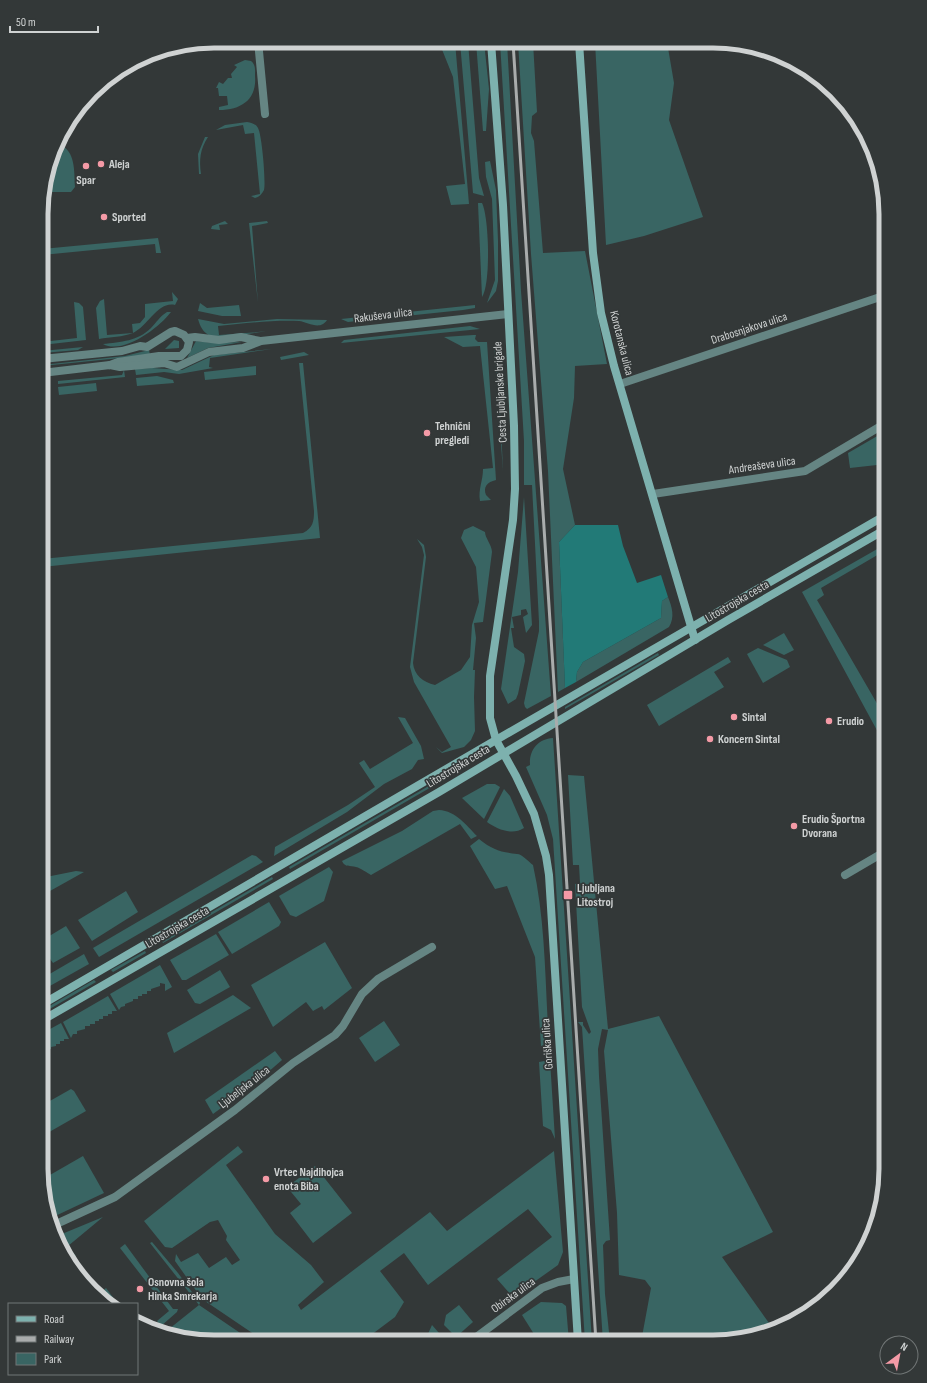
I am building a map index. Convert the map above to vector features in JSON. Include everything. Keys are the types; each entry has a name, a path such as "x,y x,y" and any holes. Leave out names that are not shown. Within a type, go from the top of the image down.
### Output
{"main road":[{"name":"Cesta Ljubljanske brigade","path":"491,48 502,198 514,426 515,489 513,520 490,680 490,722 496,740 503,754"},
{"name":"Korotanska ulica","path":"579,48 595,271 603,320 620,384 695,640"},
{"name":"Litostrojska cesta","path":"48,1001 879,519"},
{"name":"Litostrojska cesta","path":"48,1017 503,754 669,654 879,533"},
{"path":"663,643 669,654"},
{"name":"Goriška ulica","path":"503,754 516,776 534,814 541,836 549,875 578,1335"}],"street":[{"path":"259,48 265,114"},
{"name":"Drabosnjakova ulica","path":"620,384 879,297"},
{"name":"Rakuševa ulica","path":"48,372 110,365 118,362 161,360 177,367 209,352 243,348 261,341 508,314"},
{"path":"48,358 122,351 140,346 147,347 157,342 170,332 175,331 182,333 187,338 189,346 181,356 161,360 156,351 157,342"},
{"name":"Rakuševa ulica","path":"187,338 195,337 219,340 241,337 261,341"},
{"name":"Andreaševa ulica","path":"653,494 805,471 879,426"},
{"path":"845,875 879,855"},
{"name":"Ljubeljska ulica","path":"58,1223 116,1197 235,1110 293,1063 335,1035 343,1026 362,994 378,980 432,947"},
{"name":"Obirska ulica","path":"479,1335 542,1288 553,1283 574,1279"}],"green space":[{"path":"441,48 456,48 469,204 451,205 446,186 465,184 453,77"},
{"path":"461,48 468,48 479,178 484,196 473,193"},
{"path":"476,48 485,48 489,89 486,131 483,131"},
{"path":"500,48 507,48 521,291 551,696 527,709 524,703 539,631 539,622 532,485 524,485 524,441"},
{"path":"518,48 533,48 537,112 532,116 531,133 534,141 543,253 585,251 607,364 575,366 574,398 563,469 575,525 559,542 565,688 558,692 548,471 531,254"},
{"path":"595,48 668,48 674,83 669,120 703,217 644,236 606,245"},
{"path":"245,60 251,61 255,68 255,84 251,97 246,102 235,108 219,110 219,107 228,105 227,96 219,96 218,88 216,88 219,82 223,84 228,78 232,78 231,74 237,67 234,65"},
{"path":"247,122 254,124 258,128 262,149 264,190 258,197 255,198 251,196 260,194 254,133 245,134 243,125 216,130 225,125"},
{"path":"205,137 208,137 202,150 200,159 201,174 199,174 198,154"},
{"path":"63,146 69,151 73,162 75,187 71,192 49,192 57,161"},
{"path":"490,161 496,190 498,281 496,291 487,303 495,280 492,199 486,177 485,162"},
{"path":"478,203 482,203 484,211 488,250 487,279 482,297"},
{"path":"225,221 228,224 219,225 220,230 211,229 212,226"},
{"path":"267,221 268,223 252,226 258,303 249,223"},
{"path":"158,238 161,253 156,253 155,244 48,254 48,248"},
{"path":"172,292 178,299 175,305 169,305 158,310 144,325 133,333 132,324 140,323 145,317 145,304 173,301"},
{"path":"104,299 107,335 133,333 99,339 96,308 100,301"},
{"path":"74,302 79,303 83,307 86,340 48,344 48,341 77,338"},
{"path":"200,303 207,308 239,305 241,316 222,316 198,311"},
{"path":"475,305 475,308 463,310 348,322 341,319"},
{"path":"167,312 171,312 158,325 140,338 130,343 120,346 103,344 129,340 141,336"},
{"path":"198,319 224,324 277,319 327,320 321,325 314,325 299,321 289,321 218,326 219,335 271,331 216,337 211,336 204,331"},
{"path":"470,326 480,329 341,343 344,340"},
{"path":"476,335 475,339 478,342 487,342 496,480 490,482 485,487 486,495 491,500 480,501 483,469 493,468 480,346 463,347 444,337"},
{"path":"174,340 179,341 179,348 165,349"},
{"path":"196,341 214,343 242,342 208,348 187,358"},
{"path":"494,344 498,353 503,472"},
{"path":"83,347 78,350 48,352 48,350"},
{"path":"272,349 210,358 209,367 213,368 179,374 164,372 136,375 135,369 152,368 182,370 214,355"},
{"path":"149,350 150,355 48,365 48,364 125,356"},
{"path":"304,352 309,355 281,360 280,357"},
{"path":"299,363 303,363 320,538 48,566 48,558 303,533 309,529 312,524 314,511"},
{"path":"256,366 256,375 205,380 204,372"},
{"path":"124,370 125,377 58,384 58,381 122,375"},
{"path":"157,376 173,380 174,383 137,386 136,378"},
{"path":"96,383 97,391 59,395 58,387"},
{"path":"879,435 879,465 850,468 848,453"},
{"path":"524,497 532,625 526,633 523,617 528,614 526,609 521,610 521,615 512,617 514,628 511,628 514,647 524,654 525,661 518,694 516,699 508,704 501,689 518,572"},
{"path":"473,526 485,532 492,552 483,622 474,623 476,638 473,670 475,670 475,731 471,740 464,747 442,753 436,747 442,752 451,747 414,682 410,667 424,555 422,547 417,539 424,545 426,557 413,663 415,671 420,677 435,685 461,670 470,657 472,625 479,602 476,567 461,538 464,530"},
{"path":"879,548 879,554 821,588 824,595 817,600 879,707 879,734 802,592"},
{"path":"668,597 672,608 672,620 669,627 576,682 577,672 583,662 661,618 662,601"},
{"path":"784,633 794,650 784,655 763,645"},
{"path":"758,648 787,660 790,667 763,683 747,654"},
{"path":"658,653 659,655 565,709 565,707"},
{"path":"728,657 731,662 714,672 724,687 659,726 647,705"},
{"path":"398,717 405,718 421,746 424,759 418,760 412,769 384,784 347,812 274,856 275,847 348,805 375,787 359,763 364,760 370,769 413,743"},
{"path":"553,738 592,1335 585,1335 553,839 547,815 526,767 530,765 531,755 536,746 548,739"},
{"path":"470,762 471,764 290,869 289,867"},
{"path":"568,775 584,776 608,1029 659,1016 773,1232 722,1257 770,1324 745,1332 724,1335 642,1335 651,1288 645,1280 619,1275 617,1213 604,1051 608,1030 602,1029 598,1049 599,1076 610,1240 606,1241 603,1245 605,1294 609,1335 603,1335 582,1027 578,1022 583,1022 583,1025 589,1034 591,1032 582,1007 575,884 580,883 579,865 573,865"},
{"path":"487,784 495,784 500,787 484,819 462,798"},
{"path":"504,789 510,796 524,828 515,831 505,831 487,822"},
{"path":"439,810 456,816 477,836 471,839 460,824 371,875 362,869 343,863 342,861 402,831 433,811"},
{"path":"479,839 488,846 497,850 519,854 533,865 543,932 549,1044 541,1046 535,957 507,886 495,889 470,846"},
{"path":"252,855 256,856 263,862 99,957 93,948"},
{"path":"329,867 333,872 324,901 296,917 290,915 279,896"},
{"path":"76,871 84,872 48,892 48,877"},
{"path":"272,877 273,879 163,943 162,941"},
{"path":"126,891 138,912 92,941 78,920"},
{"path":"269,902 281,922 279,926 232,954 218,932"},
{"path":"66,926 80,948 53,963 48,956 48,937"},
{"path":"216,934 229,955 186,980 182,980 170,960"},
{"path":"325,942 352,988 324,1010 322,1006 313,1011 306,1002 273,1027 251,985"},
{"path":"145,951 146,953 113,972 111,970"},
{"path":"84,954 89,964 48,987 48,975"},
{"path":"160,965 172,987 165,991 165,984 160,983 160,986 151,989 151,991 147,991 147,994 138,996 138,999 133,999 133,1001 125,1004 125,1006 121,1007 119,1010 110,994"},
{"path":"220,970 230,987 200,1004 195,1003 187,990"},
{"path":"94,980 96,982 48,1010 48,1007"},
{"path":"233,995 251,1008 174,1053 167,1033"},
{"path":"108,996 117,1011 112,1011 112,1014 108,1014 108,1016 103,1016 103,1019 95,1021 95,1024 85,1026 85,1029 77,1031 77,1034 73,1034 71,1038 63,1022"},
{"path":"384,1021 400,1045 375,1062 359,1038"},
{"path":"61,1023 69,1039 64,1039 64,1041 60,1041 60,1044 56,1044 56,1046 48,1049 48,1030"},
{"path":"275,1051 282,1060 259,1080 213,1114 205,1100"},
{"path":"550,1060 555,1139 551,1130 543,1126 539,1062"},
{"path":"71,1089 74,1091 86,1111 48,1133 48,1102"},
{"path":"238,1146 243,1152 226,1165 275,1234 311,1265 324,1282 298,1305 301,1310 430,1212 447,1231 554,1151 563,1252 558,1265 513,1297 497,1279 552,1237 528,1209 428,1285 404,1253 380,1271 404,1302 395,1317 371,1335 255,1335 202,1299 175,1261 176,1254 181,1262 198,1253 209,1268 226,1257 232,1265 240,1260 226,1240 227,1236 218,1220 210,1222 172,1248 165,1247 144,1221"},
{"path":"83,1156 104,1193 55,1216 49,1190 48,1176"},
{"path":"315,1166 352,1213 313,1243 290,1213 301,1204 287,1187"},
{"path":"103,1217 68,1246 76,1256 74,1258 62,1234"},
{"path":"152,1242 178,1273 200,1303 199,1305 150,1243"},
{"path":"125,1244 173,1309 178,1309 177,1312 161,1326 157,1321 169,1311 120,1248"},
{"path":"106,1288 117,1303 113,1301 102,1291"},
{"path":"541,1302 562,1303 566,1306 568,1335 535,1335 522,1315"},
{"path":"199,1305 243,1335 203,1335 170,1329"},
{"path":"459,1305 473,1322 458,1335 454,1335 444,1325 446,1315"},
{"path":"432,1325 441,1335 427,1335"}],"shaded area":[{"path":"575,525 618,525 623,546 637,583 661,575 668,597 662,601 661,618 583,662 577,672 576,682 565,688 559,542"}],"railway":[{"path":"513,48 596,1335"}],"place":[{"name":"Aleja","path":"101,164"},
{"name":"Spar","path":"86,166"},
{"name":"Sported","path":"104,217"},
{"name":"Tehnični pregledi","path":"427,433"},
{"name":"Sintal","path":"734,717"},
{"name":"Erudio","path":"829,721"},
{"name":"Koncern Sintal","path":"710,739"},
{"name":"Erudio Športna Dvorana","path":"794,826"},
{"name":"Ljubljana Litostroj","path":"568,895"},
{"name":"Vrtec Najdihojca enota Biba","path":"266,1179"},
{"name":"Osnovna šola Hinka Smrekarja","path":"140,1289"}]}
